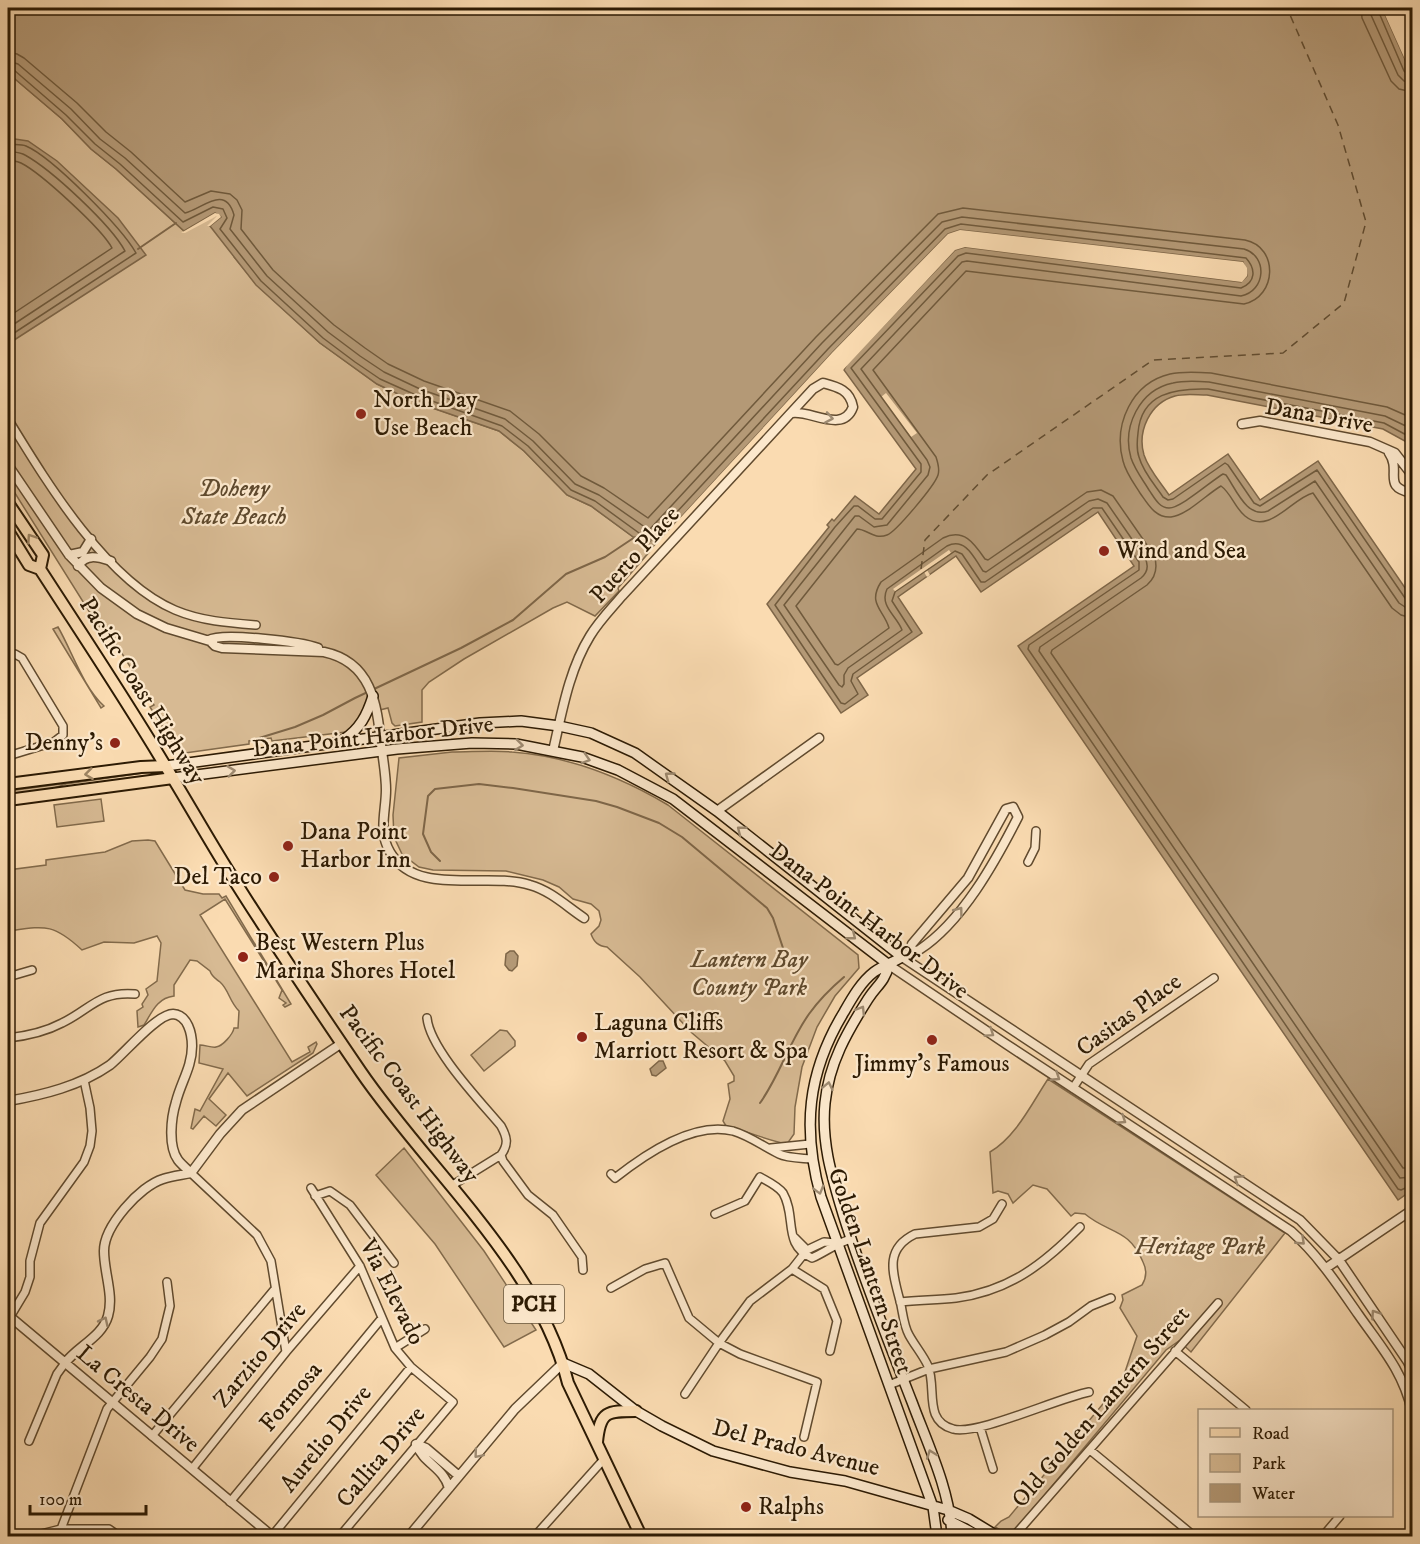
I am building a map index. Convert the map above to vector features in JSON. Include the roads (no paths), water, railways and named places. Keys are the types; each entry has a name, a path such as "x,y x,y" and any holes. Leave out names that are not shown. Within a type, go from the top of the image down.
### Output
{"main road":[{"name":"Pacific Coast Highway","path":"9,503 43,555 40,569"},
{"name":"Pacific Coast Highway","path":"8,531 29,565 40,569 166,766 229,872 342,1043 380,1098 500,1247 547,1328 563,1363 568,1383 641,1536"},
{"path":"338,743 359,727 373,696"},
{"name":"Dana Point Harbor Drive","path":"166,766 498,722 521,721 559,726 591,734 635,753 717,811 906,954"},
{"name":"Dana Point Harbor Drive","path":"173,778 382,752 484,743 516,744 582,758 618,770 673,799 889,965"},
{"path":"8,784 141,767 166,766"},
{"path":"8,800 173,778"},
{"path":"707,823 717,811"},
{"name":"Golden Lantern Street","path":"906,954 875,971 860,986 846,1007 827,1046 813,1091 808,1124 811,1159 821,1197 933,1507 937,1536"},
{"name":"Golden Lantern Street","path":"889,965 885,978 858,1015 835,1058 828,1086 825,1148 870,1296 940,1478 951,1522 952,1536"},
{"path":"813,1091 825,1116"},
{"name":"Del Prado Avenue","path":"563,1363 589,1374 636,1411 713,1451 790,1472 845,1480 948,1510 969,1519 997,1536"},
{"path":"597,1442 599,1426 605,1415 614,1411 636,1411"},
{"name":"Del Prado Avenue","path":"933,1507 951,1522 979,1536"}],"street":[{"name":"Puerto Place","path":"554,751 568,688 578,662 589,637 622,596 792,413 804,397 823,383 848,393 853,407 849,415 840,420 792,413"},
{"path":"8,419 67,511 111,561 147,595 177,611 214,621 256,625"},
{"name":"Dana Drive","path":"1242,424 1260,421 1370,442 1395,453 1413,475"},
{"name":"Dana Drive","path":"1387,450 1395,465 1393,481 1395,486 1400,490 1413,493"},
{"path":"8,465 78,566 101,588 137,614 166,628 217,644 324,652"},
{"path":"69,555 83,552 91,539"},
{"path":"78,566 83,559 89,557 111,561"},
{"path":"209,640 216,636 275,640 315,647 341,658 354,667 366,681 373,696 382,752 386,789 384,834 391,854 403,867 413,874 429,879 500,879 531,885 549,892 584,918"},
{"path":"262,648 315,647"},
{"path":"8,658 15,654 22,658 63,726 63,735 54,741 8,756"},
{"path":"717,811 819,738"},
{"path":"1013,807 1018,817 993,866 947,926 917,951 906,954 966,880 1006,809 1013,807"},
{"path":"1028,862 1035,848 1036,831"},
{"path":"966,880 976,889"},
{"name":"Dana Point Harbor Drive","path":"906,954 1081,1075 1300,1220 1339,1260 1413,1371"},
{"name":"Dana Point Harbor Drive","path":"889,965 1291,1231 1326,1268 1400,1374 1408,1391 1413,1411"},
{"path":"8,977 32,970"},
{"name":"Casitas Place","path":"1073,1088 1089,1064 1214,978"},
{"path":"8,1038 51,1028 74,1017 100,998 122,993 135,994"},
{"path":"8,1101 35,1096 84,1080 108,1065 159,1019 171,1014 179,1016 188,1024 192,1042 191,1063 175,1103 172,1136 177,1159 257,1235 271,1261 286,1352"},
{"path":"428,1018 428,1028 433,1038 457,1073 501,1126 507,1143 501,1155 451,1186"},
{"path":"29,1442 57,1374 70,1355 97,1335 108,1318 111,1300 105,1275 104,1248 112,1226 134,1199 161,1179 191,1173 220,1134 242,1110 342,1043"},
{"path":"9,1316 25,1292 30,1277 30,1261 40,1223 84,1162 90,1146 92,1131 90,1108 84,1080"},
{"path":"611,1174 615,1178 679,1137 702,1131 733,1131 771,1148 780,1155 811,1159"},
{"path":"771,1148 810,1144"},
{"path":"501,1155 516,1180 528,1195 552,1215 582,1257 583,1270"},
{"path":"715,1214 745,1201 760,1176 782,1191 789,1209 795,1246 812,1258 829,1251 837,1243 851,1239"},
{"name":"Via Elevado","path":"310,1188 360,1266 395,1348 411,1367 453,1402"},
{"path":"315,1196 330,1191 350,1205 394,1263"},
{"path":"1002,1204 993,1219 979,1227 915,1234 897,1246 893,1266 900,1302 907,1332 929,1369 932,1402 936,1416 952,1429 963,1430 980,1427 1070,1396 1089,1392"},
{"path":"1326,1268 1413,1210"},
{"path":"900,1302 957,1298 991,1290 1034,1269 1055,1253 1080,1227"},
{"path":"685,1394 750,1301 792,1269 806,1252"},
{"path":"611,1288 645,1269 665,1263 689,1318 719,1343 740,1354 817,1382 804,1437"},
{"name":"Zarzito Drive","path":"192,1469 286,1352 360,1266"},
{"path":"792,1269 824,1289 837,1321 830,1350"},
{"path":"61,1529 107,1409 162,1339 170,1306 167,1282"},
{"path":"152,1436 274,1290"},
{"path":"889,1385 929,1369 1006,1352 1045,1335 1069,1322 1091,1306 1111,1298"},
{"name":"Old Golden Lantern Street","path":"1014,1536 1175,1350 1182,1347 1218,1303"},
{"name":"La Cresta Drive","path":"9,1316 272,1536"},
{"name":"Formosa","path":"230,1502 382,1318"},
{"path":"395,1348 425,1329"},
{"path":"1175,1350 1245,1409"},
{"path":"409,1536 515,1409 563,1363"},
{"name":"Aurelio Drive","path":"272,1536 411,1367"},
{"name":"Callita Drive","path":"340,1536 453,1402"},
{"path":"980,1427 993,1469"},
{"path":"416,1444 426,1448 459,1476"},
{"path":"416,1444 420,1454 446,1476 449,1488"},
{"path":"1090,1450 1194,1536"},
{"path":"535,1536 604,1458"},
{"path":"1323,1536 1338,1517"},
{"path":"33,1536 61,1529 109,1529 119,1536"}],"water":[{"path":"8,8 1382,8 1412,75 1412,445 1383,429 1207,395 1187,394 1166,400 1152,411 1144,428 1142,446 1149,466 1169,495 1228,454 1260,500 1318,461 1412,598 1412,1190 1398,1200 1018,646 1134,566 1098,512 981,592 956,556 898,597 922,633 857,678 868,695 841,713 767,604 829,527 827,525 832,519 834,521 855,496 879,514 916,469 844,370 847,364 955,250 965,247 1241,282 1247,276 1243,262 960,230 948,234 832,353 651,550 591,506 567,495 524,451 499,431 415,402 377,384 320,343 256,285 210,226 221,217 215,213 184,231 91,149 62,119 8,73"},
{"path":"8,138 28,141 57,161 118,218 146,255 8,344"},
{"path":"514,951 518,956 517,966 512,971 505,965 506,954"},
{"path":"659,1061 663,1061 666,1068 656,1076 652,1075 650,1069"}],"waterway":[{"path":"138,249 176,223"},
{"path":"256,739 295,727 323,715 461,648 513,620 566,574 605,557 635,537"},
{"path":"440,861 431,852 423,834 428,796 435,789 479,784 596,801 659,823 682,837 767,908 773,918 786,957"},
{"path":"760,1103 809,1014 825,994 844,977"}],"place":[{"name":"North Day Use Beach","path":"361,414"},
{"name":"Wind and Sea","path":"1104,551"},
{"name":"Denny's","path":"115,743"},
{"name":"Dana Point Harbor Inn","path":"288,846"},
{"name":"Del Taco","path":"274,877"},
{"name":"Best Western Plus Marina Shores Hotel","path":"243,957"},
{"name":"Laguna Cliffs Marriott Resort & Spa","path":"582,1037"},
{"name":"Jimmy's Famous","path":"932,1040"},
{"name":"Ralphs","path":"746,1507"}],"park label":[{"name":"Doheny State Beach","path":"234,503"},
{"name":"Lantern Bay County Park","path":"749,974"},
{"name":"Heritage Park","path":"1200,1247"}]}
